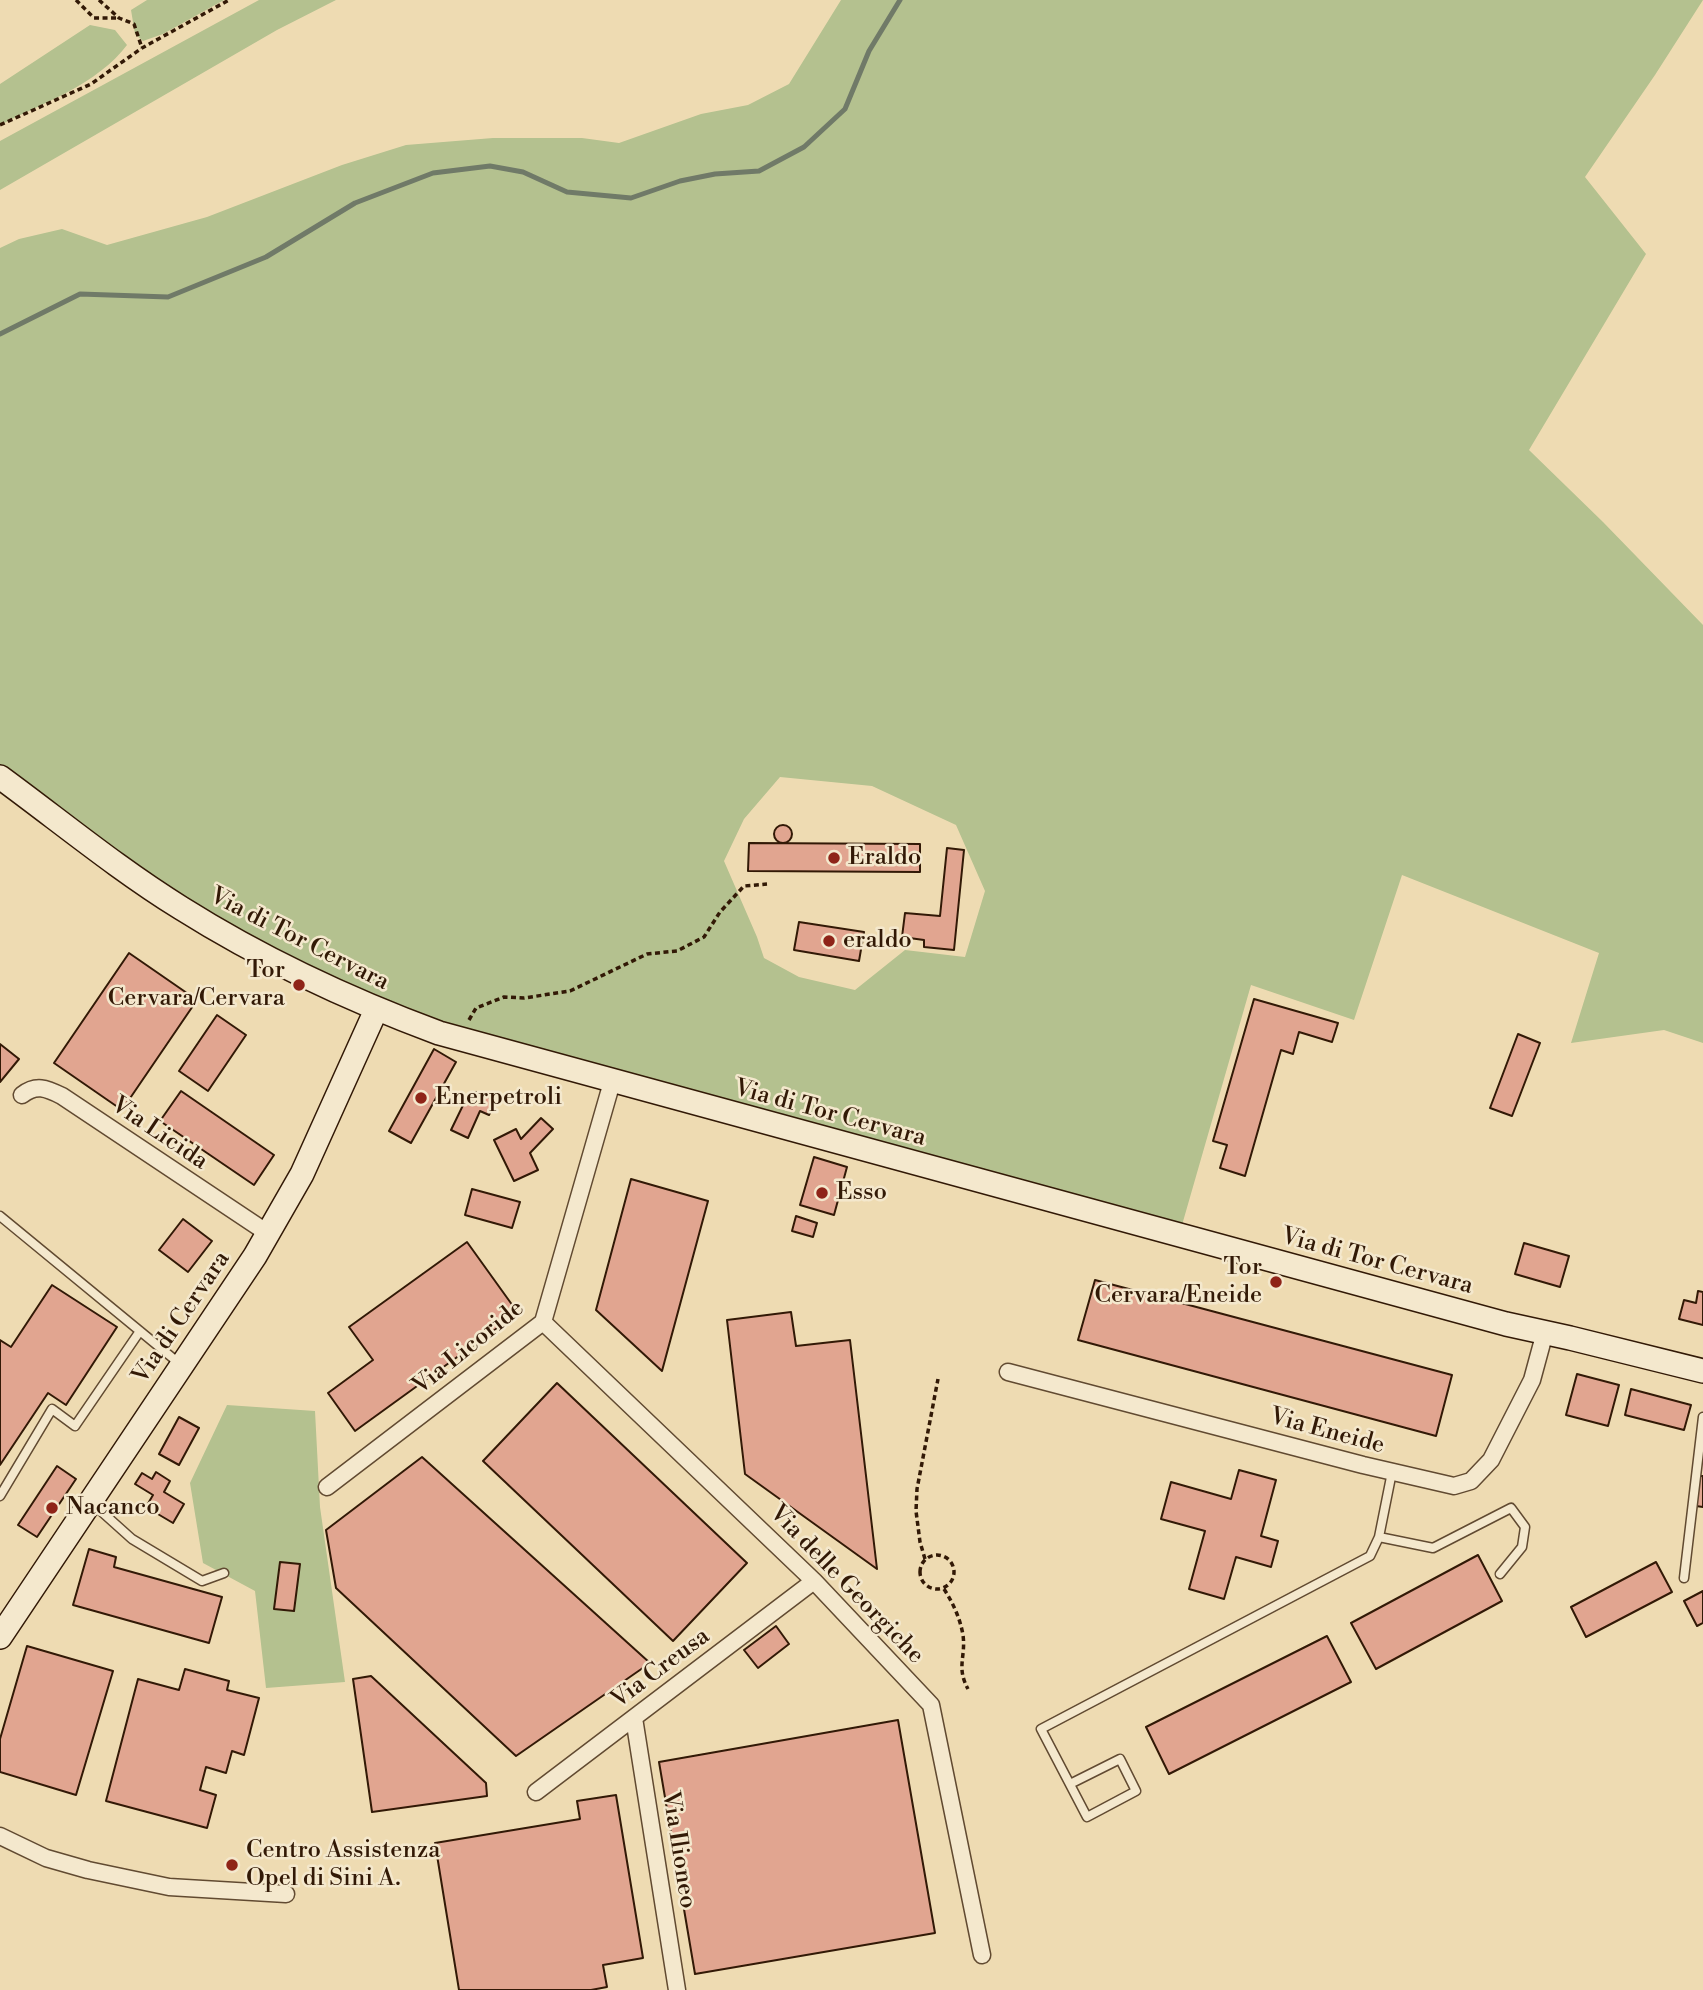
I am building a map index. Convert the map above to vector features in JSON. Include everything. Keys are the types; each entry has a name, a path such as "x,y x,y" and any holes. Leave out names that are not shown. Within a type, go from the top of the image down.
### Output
{"street":[{"name":"Via di Tor Cervara","path":"0,777 178,906 252,950 376,1010 464,1040 612,1082 1493,1321 1703,1371"},
{"name":"Via di Cervara","path":"0,1637 269,1234 302,1174 376,1010"},
{"name":"Via Licoride","path":"327,1487 543,1322 612,1082"},
{"name":"Via Licida","path":"22,1095 30,1088 43,1087 62,1096 269,1234"},
{"name":"Via delle Georgiche","path":"543,1322 814,1581 931,1705 982,1955"},
{"name":"Via Eneide","path":"1008,1372 1448,1486 1465,1484 1477,1478 1492,1460 1525,1397 1545,1332"},
{"name":"Via Creusa","path":"536,1792 814,1581"},
{"name":"Via Ilioneo","path":"634,1718 677,1990"},
{"path":"0,1836 46,1858 169,1887 286,1894"}],"lane":[{"path":"0,1216 182,1365"},
{"path":"0,1496 52,1409 75,1426 140,1331"},
{"path":"1684,1577 1703,1418"},
{"path":"1070,1784 1121,1759 1136,1791 1087,1817 1041,1729 1370,1556 1379,1537 1392,1472"},
{"path":"90,1502 132,1539 202,1581 224,1573"},
{"path":"1379,1537 1433,1548 1511,1508 1525,1527 1522,1547 1500,1574"}],"path":[{"path":"76,0 94,18 119,18"},
{"path":"99,0 119,18 134,24 142,48"},
{"path":"0,125 91,84 142,48 229,0"},
{"path":"464,1040 469,1020 476,1008 504,998 524,998 570,991 647,954 677,951 704,937 720,912 744,886 767,884"},
{"path":"925,1559 937,1554 948,1558 955,1568 953,1580 944,1589 932,1589 922,1582 920,1570 925,1559 916,1511 917,1489 938,1379"},
{"path":"944,1589 957,1611 964,1637 961,1676 968,1689"}],"green space":[{"path":"147,0 224,0 163,34 143,41 135,34 131,10"},
{"path":"259,0 336,0 277,30 0,190 0,141"},
{"path":"841,0 1703,0 1585,177 1646,254 1529,450 1703,625 1703,1043 1664,1030 1571,1043 1599,953 1402,875 1354,1020 1251,985 1182,1225 441,1023 262,945 168,887 0,765 0,248 19,239 62,229 107,245 207,217 342,165 406,145 493,138 582,138 619,143 701,114 748,105 789,84","holes":["780,777 872,786 956,825 985,891 965,957 905,950 855,990 799,977 764,958 724,861 744,819"]},
{"path":"90,25 115,30 127,45 115,59 85,82 0,125 0,84"},
{"path":"227,1405 315,1411 320,1507 345,1682 266,1688 255,1591 203,1563 190,1483"}],"building":[{"name":"Eraldo","path":"783,825 789,828 792,834 789,840 783,843 777,840 774,834 777,828"},
{"name":"Eraldo","path":"749,843 920,844 920,872 748,871"},
{"name":"Eraldo","path":"947,848 964,850 954,950 924,947 924,940 902,937 905,913 940,916"},
{"name":"eraldo","path":"799,922 864,932 859,961 794,950"},
{"path":"129,953 197,1000 122,1110 54,1063"},
{"path":"1254,999 1338,1023 1332,1042 1299,1032 1293,1054 1281,1050 1245,1176 1220,1168 1227,1145 1213,1141"},
{"path":"217,1015 246,1035 208,1091 179,1071"},
{"path":"1518,1034 1540,1043 1512,1116 1490,1108"},
{"path":"0,1044 19,1059 0,1082"},
{"path":"434,1049 456,1062 411,1143 389,1131"},
{"path":"181,1091 274,1155 254,1185 160,1121"},
{"path":"476,1092 496,1100 489,1115 480,1111 468,1138 451,1130 467,1097 472,1100"},
{"path":"541,1118 553,1129 530,1153 538,1170 514,1181 494,1140 516,1129 521,1139"},
{"path":"814,1157 847,1167 834,1215 800,1205"},
{"path":"631,1179 708,1201 662,1371 596,1310"},
{"path":"472,1189 520,1202 512,1228 465,1215"},
{"path":"796,1216 817,1223 813,1237 792,1231"},
{"path":"183,1219 212,1241 188,1272 159,1250"},
{"path":"467,1242 518,1313 355,1431 328,1393 373,1360 349,1327"},
{"path":"1524,1243 1569,1256 1560,1287 1515,1274"},
{"path":"1095,1280 1452,1375 1436,1436 1078,1340"},
{"path":"52,1285 117,1327 66,1405 48,1393 0,1465 0,1340 11,1347"},
{"path":"1698,1291 1703,1292 1703,1325 1679,1319 1684,1300 1696,1303"},
{"path":"791,1312 796,1346 850,1340 877,1569 745,1474 727,1320"},
{"path":"1577,1374 1619,1385 1608,1426 1566,1415"},
{"path":"557,1383 747,1563 673,1641 483,1461"},
{"path":"1631,1389 1691,1405 1684,1430 1625,1415"},
{"path":"179,1417 199,1428 179,1465 159,1454"},
{"path":"422,1457 650,1663 516,1756 336,1588 326,1530"},
{"path":"57,1466 76,1479 37,1537 18,1525"},
{"path":"1239,1470 1276,1480 1261,1536 1278,1541 1271,1567 1236,1557 1224,1599 1189,1589 1205,1531 1161,1519 1171,1482 1231,1499"},
{"path":"156,1472 170,1481 164,1492 184,1504 173,1523 146,1507 153,1495 135,1484 142,1473 152,1479"},
{"path":"1698,1476 1703,1476 1703,1507 1696,1506"},
{"path":"89,1549 116,1557 114,1567 222,1597 209,1643 73,1605"},
{"path":"1478,1555 1502,1601 1376,1669 1351,1623"},
{"path":"280,1562 300,1564 294,1611 274,1609"},
{"path":"1656,1562 1672,1592 1586,1637 1571,1607"},
{"path":"1703,1591 1703,1623 1697,1626 1684,1601"},
{"path":"776,1626 789,1644 758,1668 744,1650"},
{"path":"1327,1636 1351,1682 1169,1774 1146,1727"},
{"path":"27,1646 113,1671 76,1795 0,1772 0,1739"},
{"path":"185,1669 229,1681 227,1690 259,1698 244,1755 232,1751 226,1773 206,1767 200,1790 216,1795 207,1828 106,1801 138,1679 179,1690"},
{"path":"371,1676 486,1783 487,1796 372,1812 353,1679"},
{"path":"898,1720 935,1933 695,1974 659,1762"},
{"path":"616,1795 643,1958 603,1965 607,1987 591,1990 459,1990 435,1843 580,1819 577,1801"}],"waterway":[{"path":"0,334 80,294 168,297 266,257 355,203 433,173 490,166 523,172 567,192 631,198 680,181 715,174 759,171 804,147 845,109 869,51 900,0"}],"place":[{"name":"Eraldo","path":"834,858"},
{"name":"eraldo","path":"829,941"},
{"name":"Tor Cervara/Cervara","path":"299,985"},
{"name":"Enerpetroli","path":"421,1098"},
{"name":"Esso","path":"822,1193"},
{"name":"Tor Cervara/Eneide","path":"1276,1282"},
{"name":"Nacanco","path":"52,1508"},
{"name":"Centro Assistenza Opel di Sini A.","path":"232,1865"}]}
